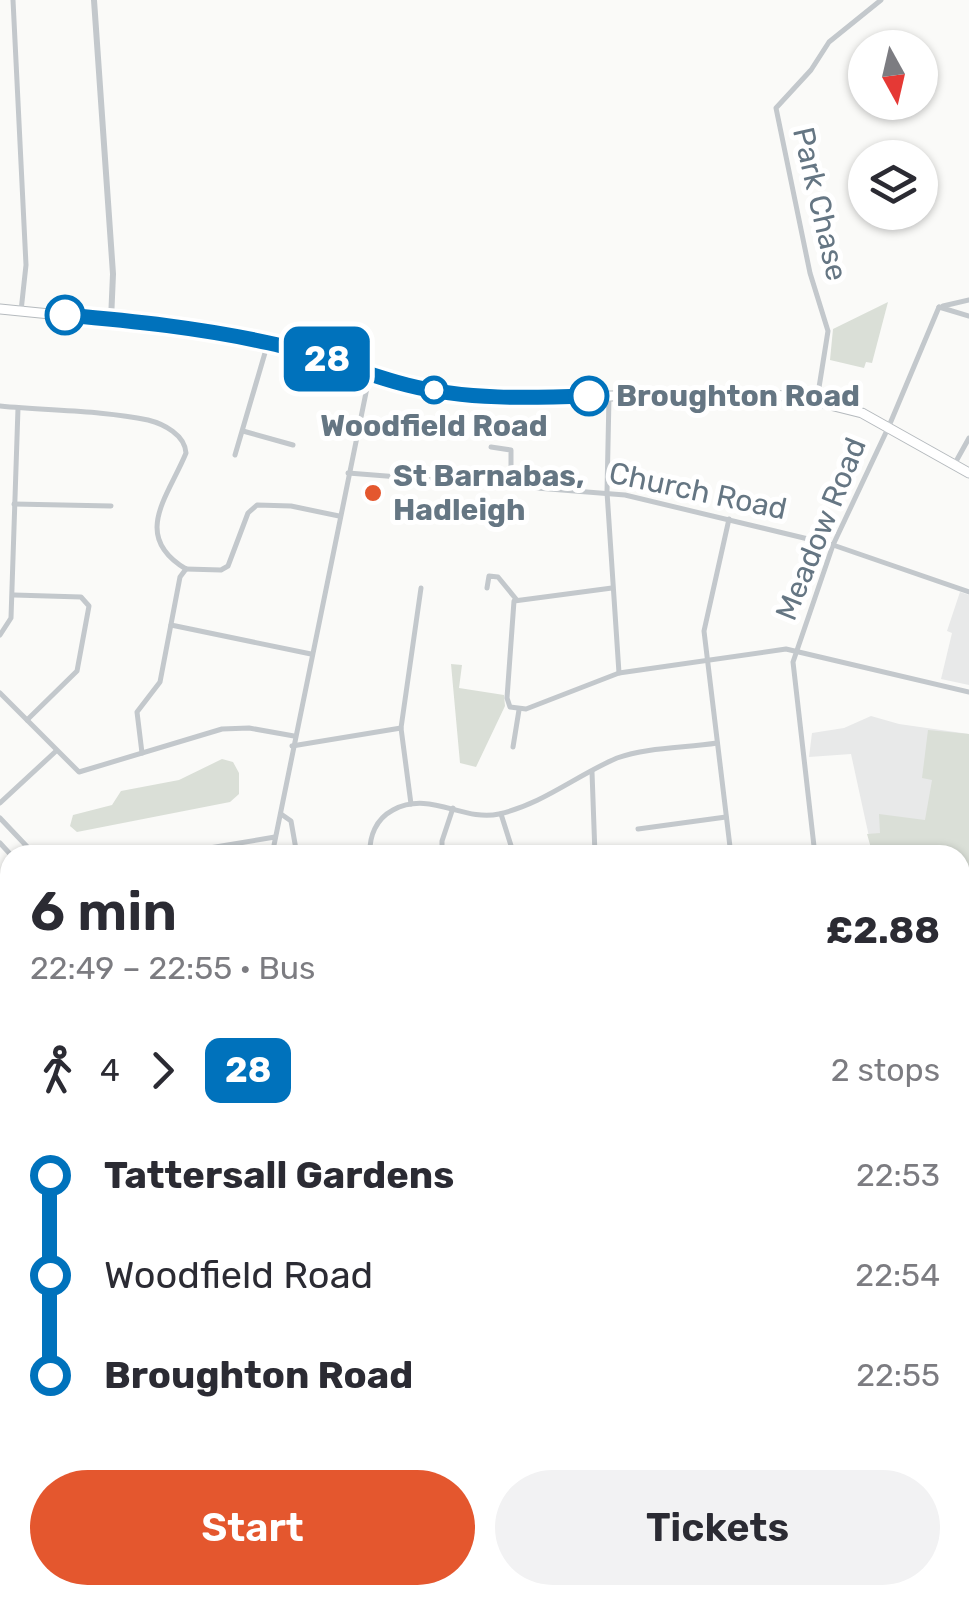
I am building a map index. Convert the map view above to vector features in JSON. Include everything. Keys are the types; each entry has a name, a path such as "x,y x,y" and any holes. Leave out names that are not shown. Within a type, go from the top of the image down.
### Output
{"main road":[{"path":"0,309 174,325 268,343 404,384 460,394 534,398 760,394 816,400 862,413 969,473"}],"street":[{"path":"13,0 26,265 21,312"},
{"path":"94,0 113,274 111,320"},
{"name":"Park Chase","path":"816,400 828,331 806,257 776,108 811,70 829,42 881,0"},
{"path":"939,307 969,300"},
{"path":"939,307 969,316"},
{"name":"Meadow Road","path":"796,650 833,545 939,307"},
{"path":"235,455 268,343"},
{"path":"274,845 370,373"},
{"path":"609,396 607,492 619,673"},
{"path":"0,406 149,420 175,433 185,444 186,453 158,516 156,533 166,556 186,569 221,570 228,566 248,513 257,505 290,506 340,516"},
{"path":"0,635 10,623 18,408"},
{"path":"242,430 293,446"},
{"path":"954,464 969,438"},
{"path":"491,447 511,450 510,485"},
{"name":"Church Road","path":"348,474 607,492 833,545 969,592"},
{"path":"14,504 111,506"},
{"path":"729,520 704,620 730,845"},
{"path":"142,754 137,712 160,682 181,574 186,569"},
{"path":"487,588 489,576 498,577 516,599 507,698 510,708 520,710 619,673 796,650 969,692"},
{"path":"411,804 401,728 422,588"},
{"path":"516,599 612,588"},
{"path":"12,595 81,597 89,606 77,671 27,720"},
{"path":"170,625 312,654"},
{"path":"796,650 794,673 814,845"},
{"path":"0,693 79,772 233,728 294,736"},
{"path":"513,747 520,710"},
{"path":"292,746 401,728"},
{"path":"371,845 378,822 393,810 411,804 430,803 478,816 501,814 554,793 625,756 717,743"},
{"path":"0,803 56,752"},
{"path":"592,772 595,845"},
{"path":"442,845 453,808"},
{"path":"279,814 291,821 295,845"},
{"path":"501,814 511,845"},
{"path":"638,829 726,817"},
{"path":"0,818 25,845"},
{"path":"227,845 275,837"}],"shaded area":[{"path":"888,302 872,363 866,362 864,368 830,360 833,329"},
{"path":"960,592 969,595 969,685 941,679 952,633 947,631"},
{"path":"451,664 462,665 459,688 504,695 505,706 476,767 460,763"},
{"path":"871,716 969,734 969,845 871,845 851,754 809,757 812,733 844,728"},
{"path":"928,730 969,734 969,845 870,845 867,834 880,833 879,814 925,820 932,780 922,778"},
{"path":"222,759 233,762 239,773 239,794 230,802 77,832 70,826 73,815 112,805 121,791 179,780"}],"bus line":[{"name":"28","path":"65,315 174,325 268,343 404,384 444,392 534,398 589,396"}],"place":[{"name":"Woodfield Road","path":"434,390"},
{"name":"Broughton Road","path":"589,396"},
{"name":"St Barnabas, Hadleigh","path":"373,493"}]}
